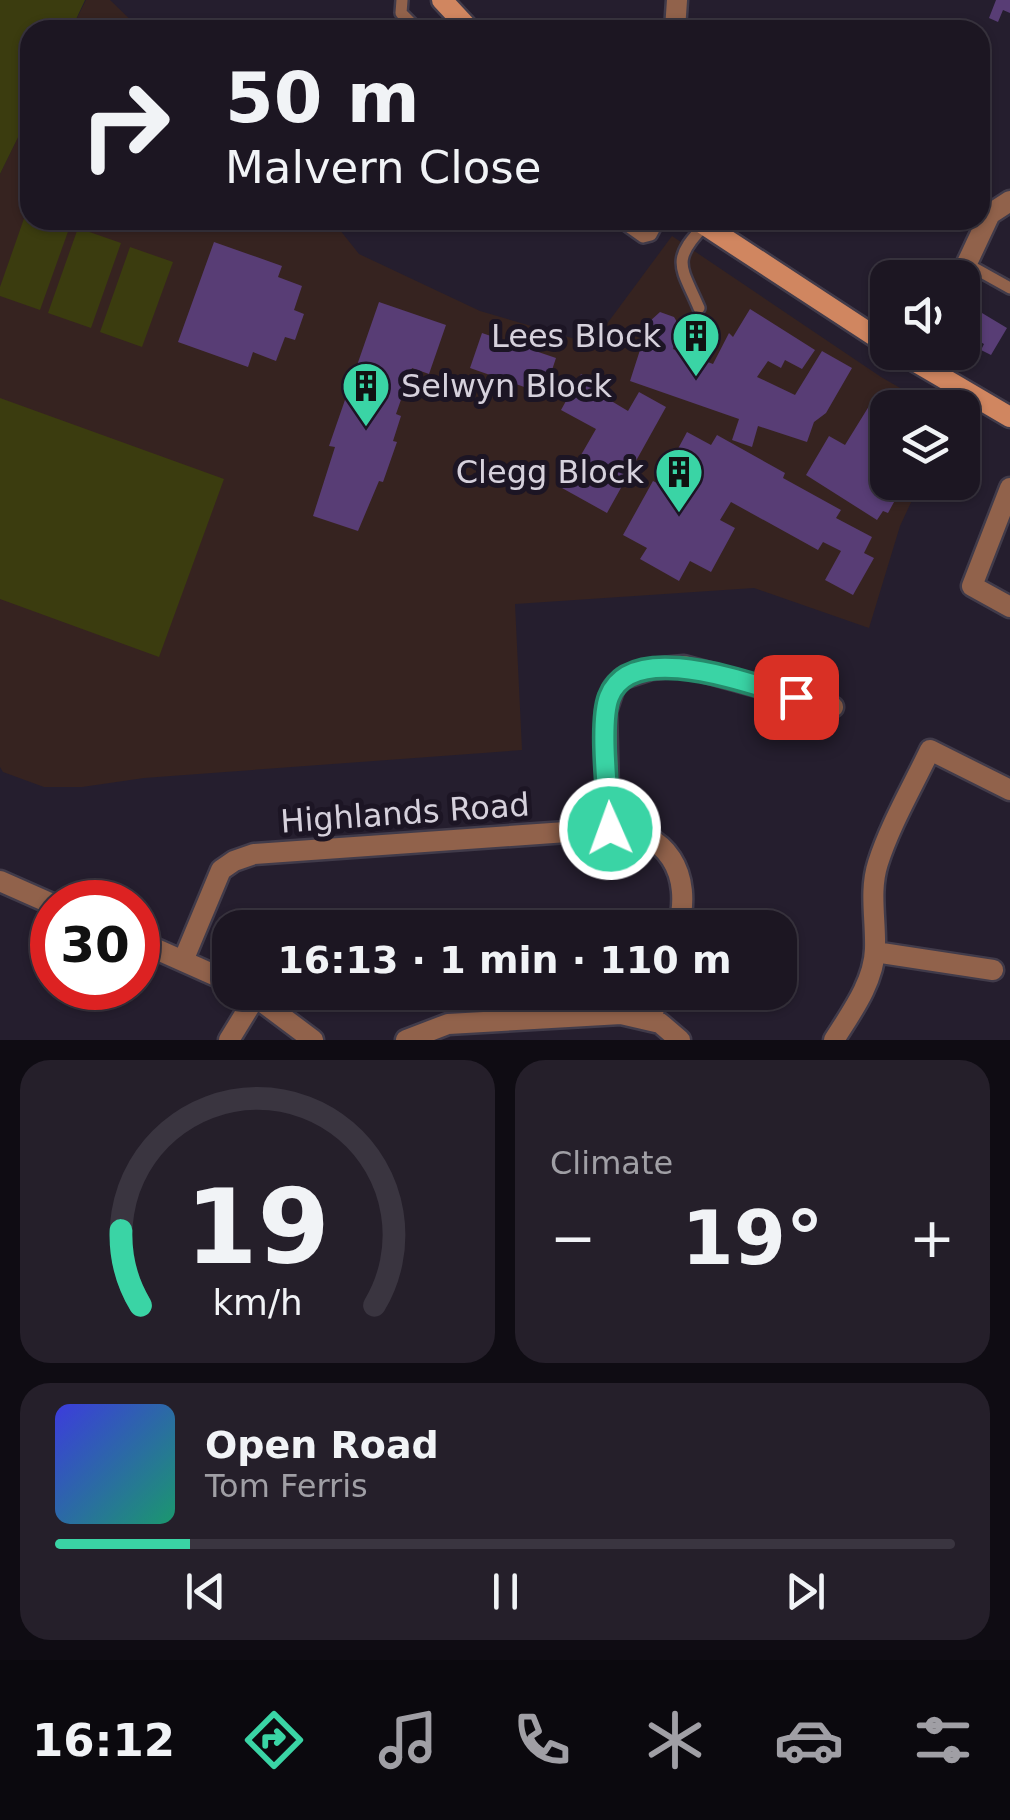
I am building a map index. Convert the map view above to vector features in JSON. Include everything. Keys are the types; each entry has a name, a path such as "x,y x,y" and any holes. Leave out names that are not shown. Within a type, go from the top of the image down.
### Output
{"main road":[{"path":"442,0 461,20"},
{"path":"713,230 870,333"},
{"path":"934,370 1010,417"}],"street":[{"path":"969,260 983,230"},
{"path":"1010,488 972,586 1010,607"},
{"path":"610,829 606,711 614,687 624,678 651,669 684,666 833,707"},
{"path":"834,1040 856,1006 875,952 872,912 877,865 930,750 1010,790"},
{"name":"Highlands Road","path":"183,960 221,870 254,854 624,829 656,840 682,875 683,910"},
{"path":"0,881 30,894"},
{"path":"160,950 212,974"},
{"path":"875,952 993,970"},
{"path":"229,1040 244,1010"},
{"path":"273,1010 313,1040"},
{"path":"651,1020 654,1010"},
{"path":"406,1040 448,1024 561,1030 621,1014 651,1020 680,1040"}],"lane":[{"path":"633,230 642,237 654,230"},
{"path":"695,230 684,246 682,267 700,308"},
{"path":"980,277 1010,288"}],"shaded area":[{"path":"0,0 85,0 76,20 20,20 20,133 0,174"},
{"path":"86,0 110,0 131,20 76,20"},
{"path":"20,133 20,230 340,230 359,254 480,311 592,344 672,236 904,390 870,390 870,500 912,500 900,526 869,628 754,588 515,604 522,750 144,778 82,787 44,787 3,772 0,174"},
{"path":"20,230 69,230 40,310 0,296"},
{"path":"77,230 121,243 91,328 48,313"},
{"path":"130,247 173,262 142,347 100,332"},
{"path":"0,398 224,479 159,657 0,599"}],"building":[{"path":"996,0 1010,0 1010,13 1003,10 998,22 989,18"},
{"path":"214,242 282,266 278,277 302,286 294,310 304,314 295,340 285,337 276,361 253,352 248,367 178,342"},
{"name":"Selwyn Block","path":"379,302 446,325 429,374 412,368 396,414 401,416 393,441 397,442 383,482 379,481 358,531 313,516 335,447 329,446"},
{"name":"Lees Block","path":"750,309 815,350 802,369 785,360 781,368 768,361 757,377 795,395 822,351 852,368 826,413 814,422 807,442 758,426 752,447 732,440 739,419 630,381 649,322 660,312 674,317 680,327 673,349 713,364 729,333 733,337"},
{"path":"980,312 1007,328 991,355 981,350 984,344 980,342"},
{"path":"482,333 556,358 544,394 470,368"},
{"path":"581,374 602,386 598,393 628,411 639,392 666,407 607,513 562,488 596,429 561,410"},
{"path":"870,404 870,500 895,500 888,513 883,511 877,520 806,475 829,436 845,445"},
{"name":"Clegg Block","path":"687,432 711,445 717,435 785,473 783,478 841,510 836,518 872,537 864,553 874,558 853,595 825,580 841,551 823,542 818,550 731,502 720,520 735,528 711,572 690,561 679,581 640,559 647,548 623,535 653,481 659,484"}],"place":[{"name":"Lees Block","path":"696,378"},
{"name":"Selwyn Block","path":"366,428"},
{"name":"Clegg Block","path":"679,514"}],"route":[{"path":"610,829 606,711 614,687 624,678 651,669 684,666 796,697"}]}
